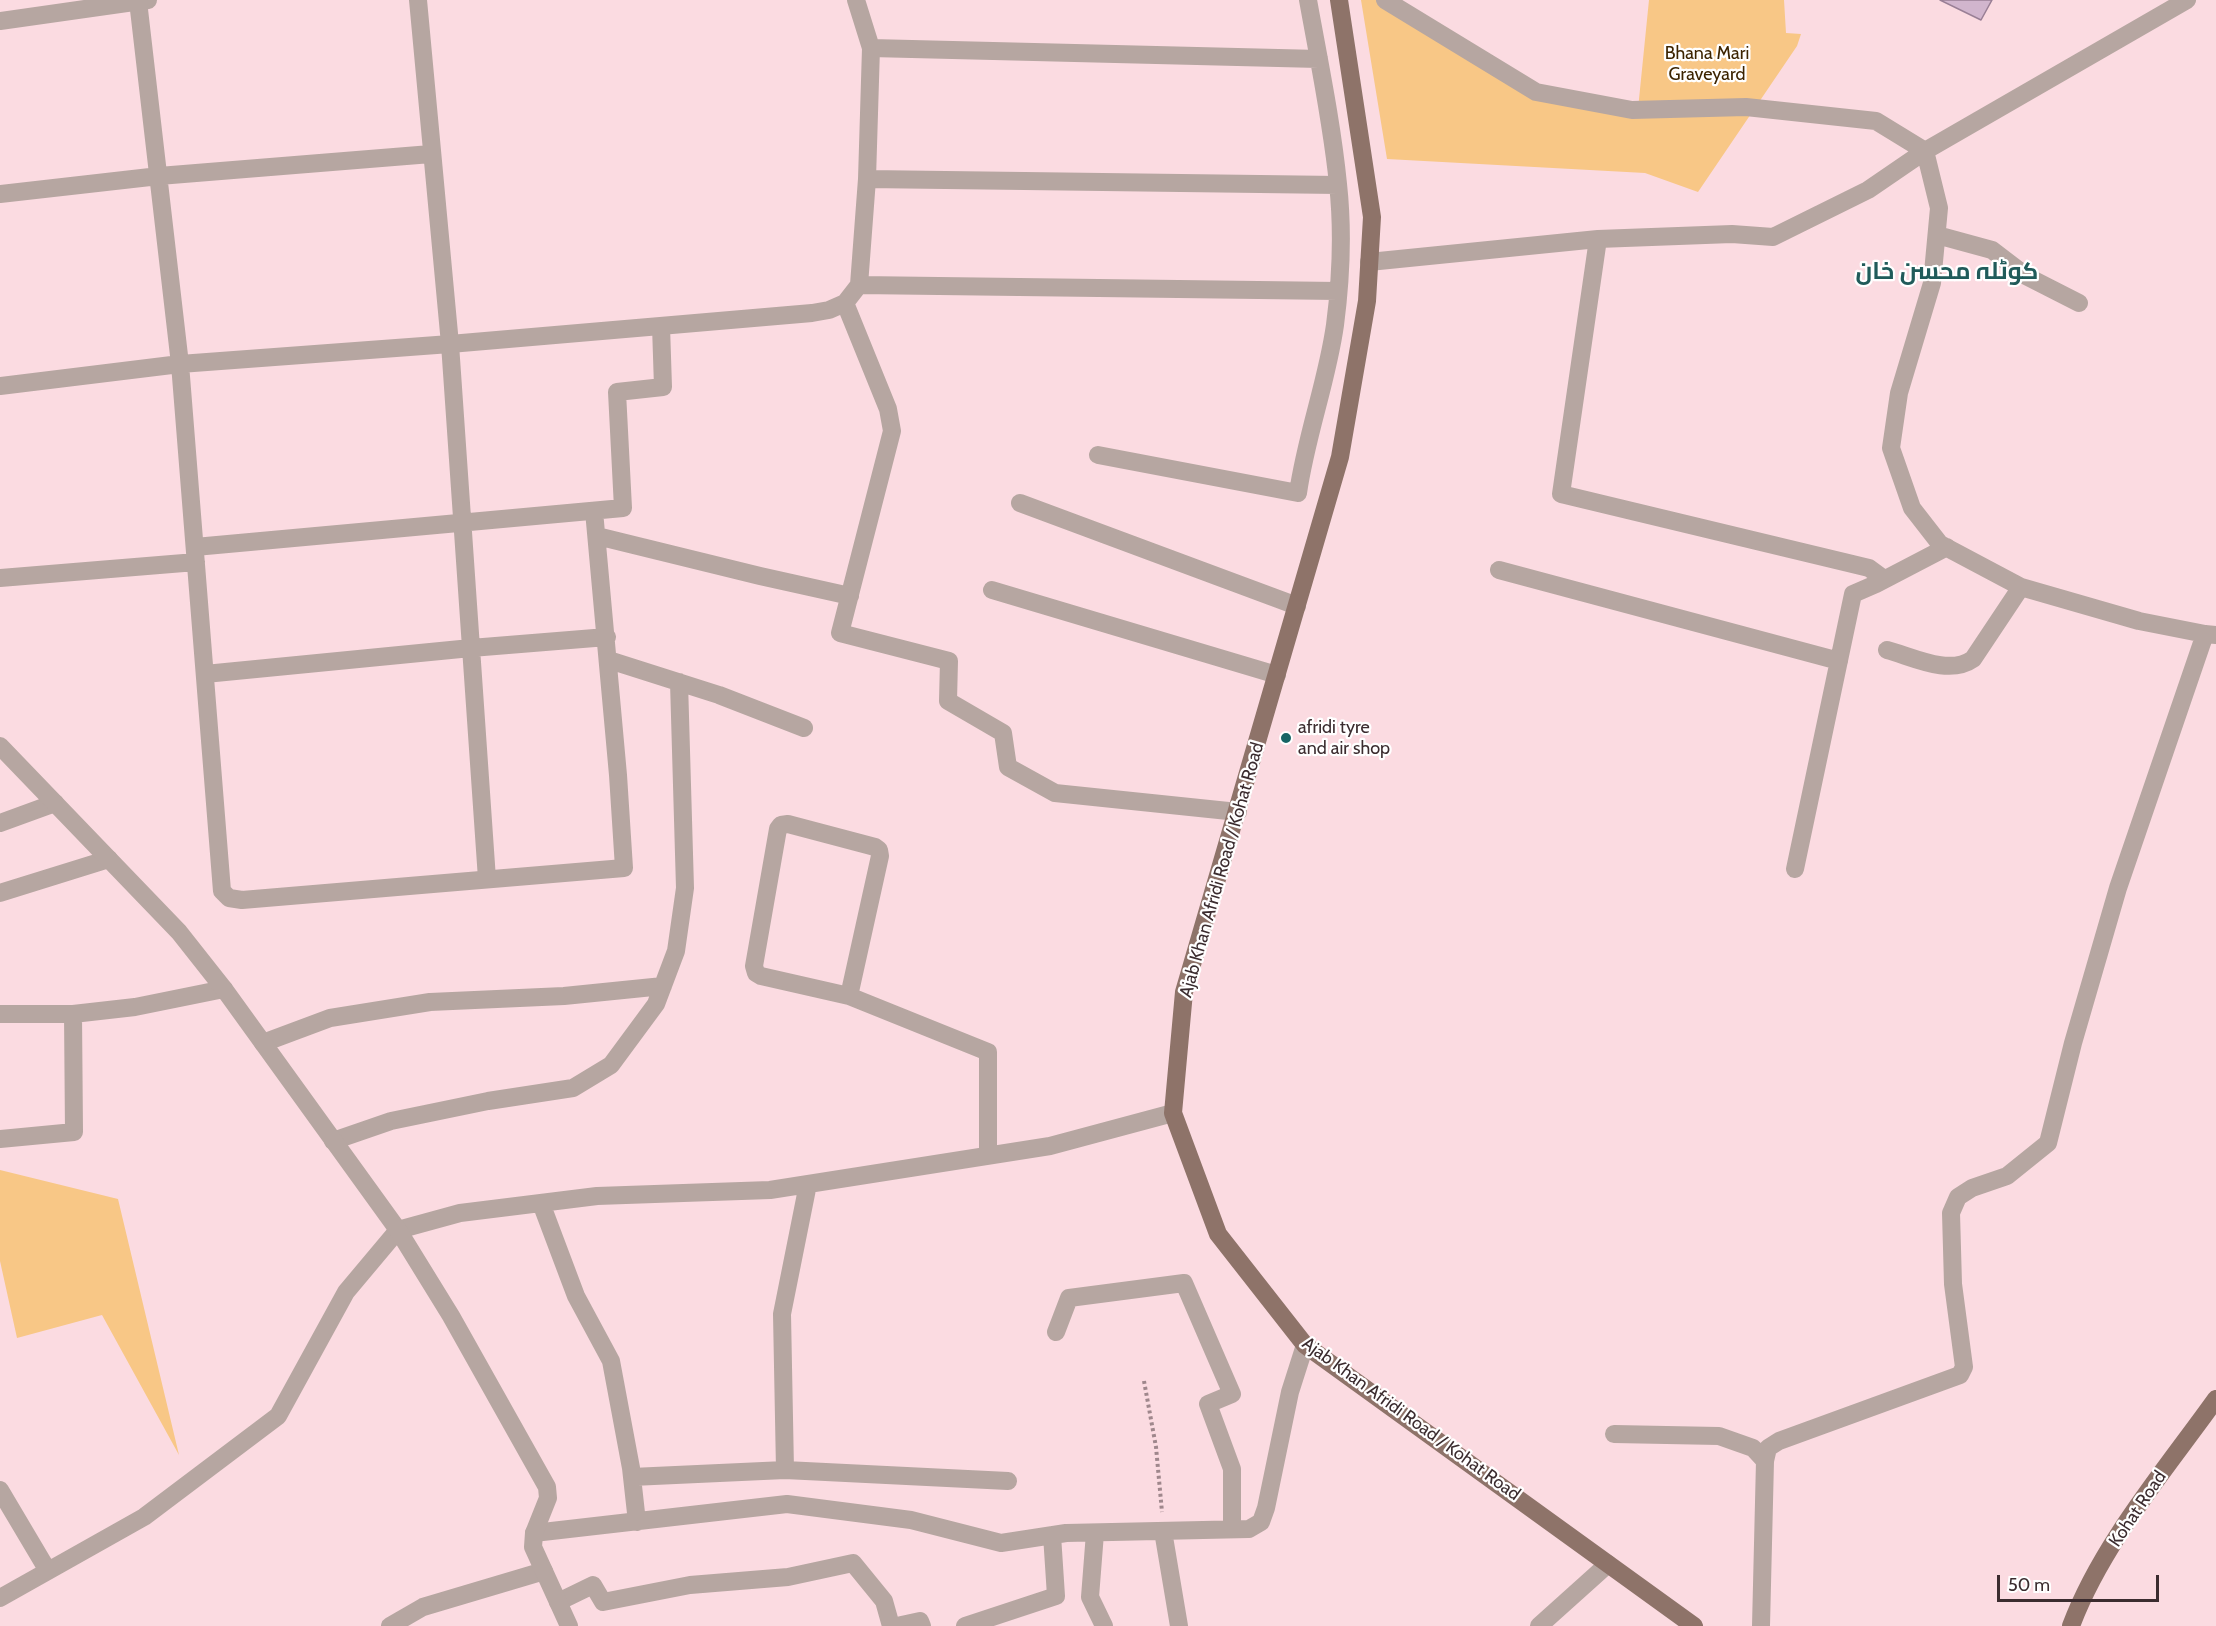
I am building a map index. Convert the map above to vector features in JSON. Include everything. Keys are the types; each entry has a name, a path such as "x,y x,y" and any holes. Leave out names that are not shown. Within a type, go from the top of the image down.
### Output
{"main road":[{"name":"Ajab Khan Afridi Road / Kohat Road","path":"1339,0 1372,217 1366,301 1340,457 1184,992 1173,1113 1218,1234 1305,1345 1694,1626"},
{"name":"Kohat Road","path":"2071,1626 2081,1599 2127,1523 2216,1399"}],"street":[{"path":"418,0 450,344 487,879"},
{"path":"0,386 180,364 812,313 829,310 845,303 859,285 867,180 871,48 856,0"},
{"path":"1098,455 1298,493 1303,459 1325,379 1335,327 1340,249 1338,185 1308,0"},
{"path":"1385,0 1536,92 1632,110 1746,107 1876,121 1925,151 1939,208 1932,283 1899,393 1891,448 1912,508 1940,544 2021,587 2139,621 2211,634 2118,888 2073,1043 2048,1143 2007,1176 1971,1188 1958,1197 1951,1213 1953,1284 1964,1367 1960,1375 1779,1441 1768,1448 1765,1461 1761,1626"},
{"path":"1369,262 1598,239 1732,234 1773,237 1868,190 1925,151 2187,0"},
{"path":"0,21 143,1 159,176 180,364 222,891 230,898 242,900 624,868 609,660 594,511"},
{"path":"871,48 1319,59"},
{"path":"0,194 159,176 431,154"},
{"path":"867,180 1338,185"},
{"path":"1937,235 1992,250 2026,276 2079,303"},
{"path":"1598,239 1561,494 1869,568 1884,579"},
{"path":"859,285 1338,291"},
{"path":"845,303 888,409 892,431 840,633 949,661 948,701 1003,733 1008,767 1055,793 1238,812"},
{"path":"0,578 463,524 623,508 617,392 663,387 661,326"},
{"path":"1020,503 1297,606"},
{"path":"597,536 850,596"},
{"path":"1795,869 1853,594 1947,547"},
{"path":"1499,570 1839,661"},
{"path":"1887,650 1945,666 1967,663 1974,659 2021,587"},
{"path":"992,590 1277,675"},
{"path":"205,674 607,637"},
{"path":"609,660 719,695 804,728"},
{"path":"333,1141 391,1121 488,1101 573,1088 611,1065 656,1004 676,951 685,888 679,682"},
{"path":"0,746 179,932 224,989 398,1230 451,1316 547,1487 548,1498 534,1533 533,1547 569,1626"},
{"path":"0,823 55,803"},
{"path":"849,996 880,856 879,850 788,824 781,825 778,829 754,966 756,973 849,996 988,1052 988,1156"},
{"path":"0,893 109,859"},
{"path":"262,1043 330,1018 430,1002 564,996 663,986"},
{"path":"0,1014 73,1014 135,1007 224,989"},
{"path":"0,1139 74,1132 73,1014"},
{"path":"0,1598 144,1517 278,1416 346,1292 398,1230 460,1213 597,1196 770,1190 1050,1146 1173,1113"},
{"path":"785,1470 782,1314 808,1184"},
{"path":"541,1203 576,1296 611,1361 632,1478 637,1522"},
{"path":"1056,1332 1069,1298 1184,1283 1232,1394 1208,1404 1232,1469 1232,1529"},
{"path":"534,1533 787,1504 911,1520 1001,1543 1052,1535 1249,1529 1261,1522 1266,1508 1290,1392 1305,1345"},
{"path":"1614,1434 1719,1436 1753,1448 1765,1461"},
{"path":"632,1478 785,1470 1008,1480"},
{"path":"0,1490 48,1571"},
{"path":"1163,1531 1179,1626"},
{"path":"1095,1533 1090,1597 1104,1626"},
{"path":"964,1626 1056,1596 1052,1535"},
{"path":"558,1602 593,1585 603,1602 690,1585 788,1577 853,1563 884,1601 891,1626"},
{"path":"1539,1626 1608,1564"},
{"path":"390,1626 423,1606 544,1571"},
{"path":"897,1626 920,1621 922,1626"}],"path":[{"path":"1144,1381 1156,1446 1163,1531"}],"green space":[{"name":"Bhana Mari Graveyard","path":"1361,0 1385,0 1536,92 1638,109 1649,0 1784,0 1786,33 1801,34 1797,46 1698,192 1645,173 1387,159"},
{"path":"0,1170 118,1199 179,1455 102,1315 17,1338 0,1261"}],"building":[{"path":"1940,0 1992,0 1981,20"}],"place":[{"name":"afridi tyre and air shop","path":"1286,738"}],"district":[{"name":"کوٹلہ محسن خان","path":"1947,272"}]}
